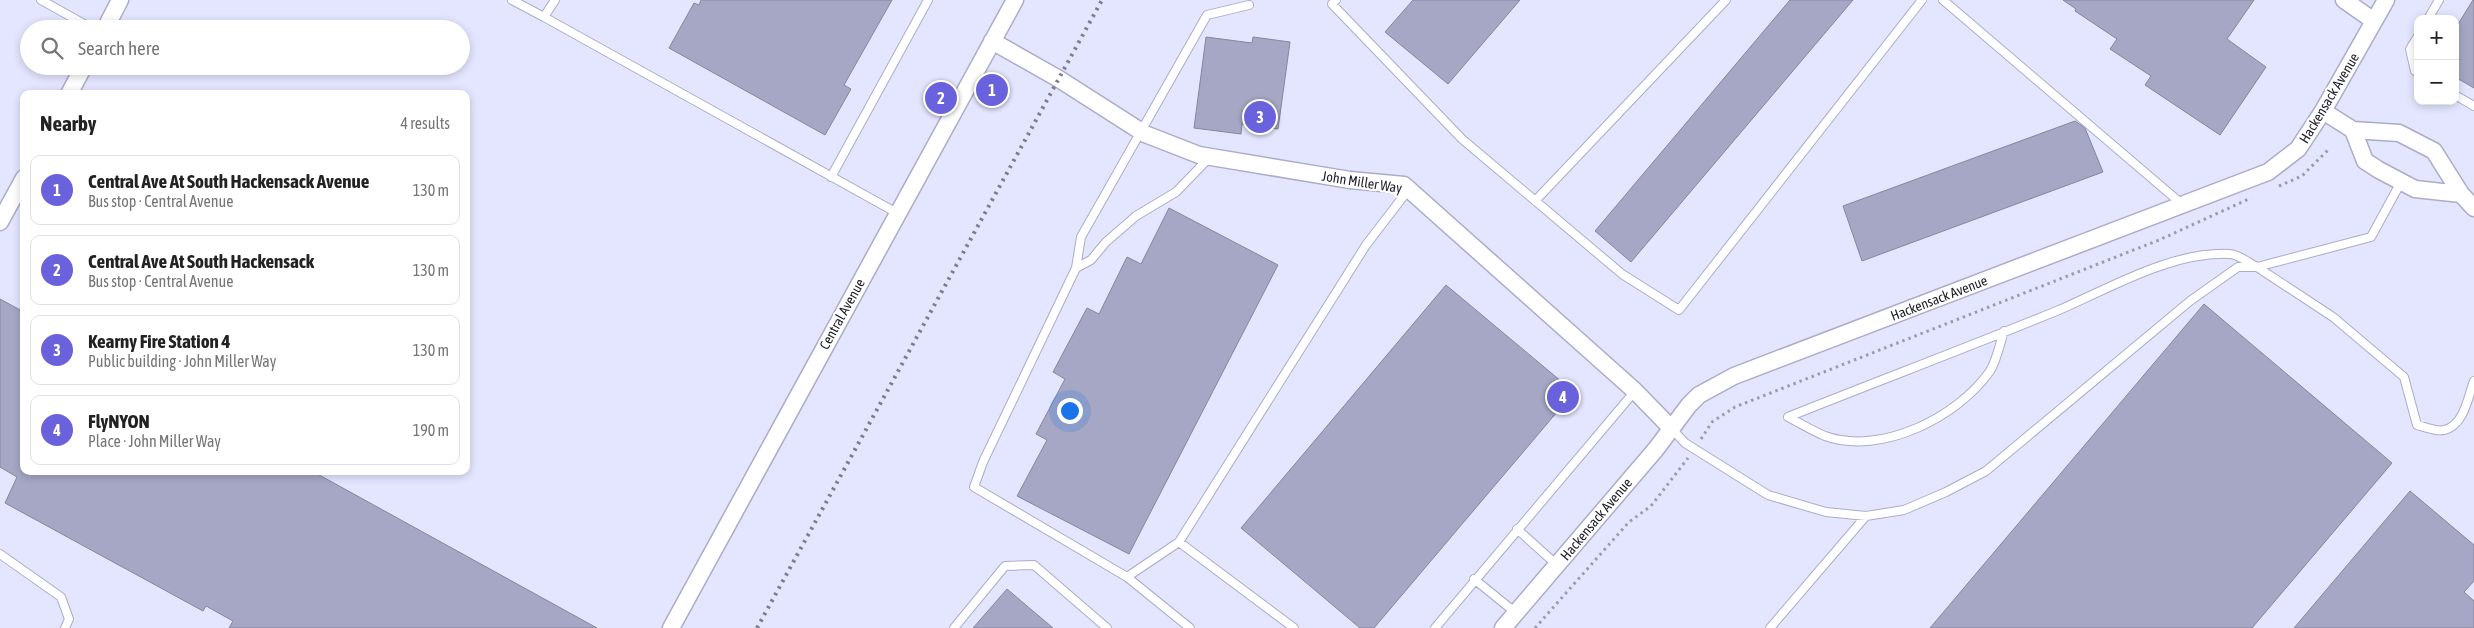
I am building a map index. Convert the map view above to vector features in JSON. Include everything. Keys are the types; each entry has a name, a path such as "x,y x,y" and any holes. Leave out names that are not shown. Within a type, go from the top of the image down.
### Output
{"street":[{"path":"110,20 120,0"},
{"name":"Central Avenue","path":"671,628 1015,0"},
{"path":"2344,0 2374,21"},
{"name":"Hackensack Avenue","path":"1503,628 1656,449 1699,395 1734,376 2268,172 2298,149 2386,0"},
{"name":"John Miller Way","path":"992,42 1058,79 1140,131 1199,155 1350,180 1404,185 1635,391 1671,428"},
{"path":"72,90 80,75"},
{"path":"2322,111 2353,130 2399,133 2434,152 2461,194 2474,208"},
{"path":"2353,130 2365,161 2415,189 2461,194"},
{"path":"0,222 20,185"}],"lane":[{"path":"41,0 77,20"},
{"path":"512,0 897,213"},
{"path":"544,17 555,0"},
{"path":"831,177 928,0"},
{"path":"1336,0 1332,4 1462,139 1622,274 1679,310 1768,199 1922,0"},
{"path":"1535,201 1726,0"},
{"path":"1943,0 2183,205"},
{"path":"2430,15 2439,0"},
{"path":"1190,628 1127,577 974,487 1076,268 1081,237 1140,131 1207,16 1249,6"},
{"path":"2414,42 2410,49 2414,71"},
{"path":"2459,97 2474,106"},
{"path":"1076,268 1091,260 1106,242 1136,216 1176,192 1210,157"},
{"path":"1671,428 1685,443 1768,495 1826,512 1866,516 1904,510 1946,492 1986,471 2190,301 2238,267 2257,267 2371,237 2401,182"},
{"path":"1127,577 1179,542 1366,245 1409,190"},
{"path":"2004,331 1991,370 1967,396 1914,431 1886,440 1848,440 1826,436 1788,417 1995,334 2059,310 2146,270 2185,260 2232,254 2257,267 2333,317 2404,377 2417,425 2443,431 2456,425 2464,411 2474,381"},
{"path":"1435,628 1635,391"},
{"path":"1770,628 1866,516"},
{"path":"1517,529 1557,565"},
{"path":"1179,542 1294,628"},
{"path":"0,554 61,597 69,619 64,628"},
{"path":"954,628 1005,566 1034,565 1107,628"},
{"path":"1474,580 1516,614"}],"path":[{"path":"2276,187 2302,176 2328,149"},
{"path":"1706,431 1712,422 1735,407 2159,240 2259,195"},
{"path":"1535,628 1629,522 1651,506 1678,472"}],"building":[{"path":"701,0 892,0 844,85 851,89 825,135 669,48 694,3 699,5"},
{"path":"1413,0 1520,0 1448,84 1385,32"},
{"path":"1790,0 1853,0 1631,262 1595,231"},
{"path":"2063,0 2254,0 2227,39 2266,67 2220,135 2145,85 2151,76 2110,49 2117,39 2075,11 2076,9"},
{"path":"2474,0 2474,88 2459,79 2459,23"},
{"path":"1206,37 1252,43 1253,37 1290,42 1278,129 1242,124 1241,134 1194,128"},
{"path":"2075,121 2085,128 2103,172 1862,261 1843,206"},
{"path":"1169,208 1278,265 1129,554 1017,496 1047,440 1036,434 1065,379 1053,372 1087,308 1099,314 1127,257 1141,264"},
{"path":"1446,285 1574,392 1374,628 1360,628 1241,528"},
{"path":"0,299 20,310 20,475 319,475 597,628 229,628 233,621 206,606 203,611 5,503 17,477 0,467"},
{"path":"2204,304 2392,463 2252,628 1930,628"},
{"path":"2410,491 2474,545 2474,581 2464,592 2474,601 2474,628 2294,628"},
{"path":"1007,589 1053,628 973,628"}],"railway":[{"path":"757,628 1102,0"}],"place":[{"name":"Central Ave At South Hackensack Avenue","path":"992,90"},
{"name":"Central Ave At South Hackensack","path":"941,98"},
{"name":"Kearny Fire Station 4","path":"1260,117"},
{"name":"FlyNYON","path":"1563,397"}]}
